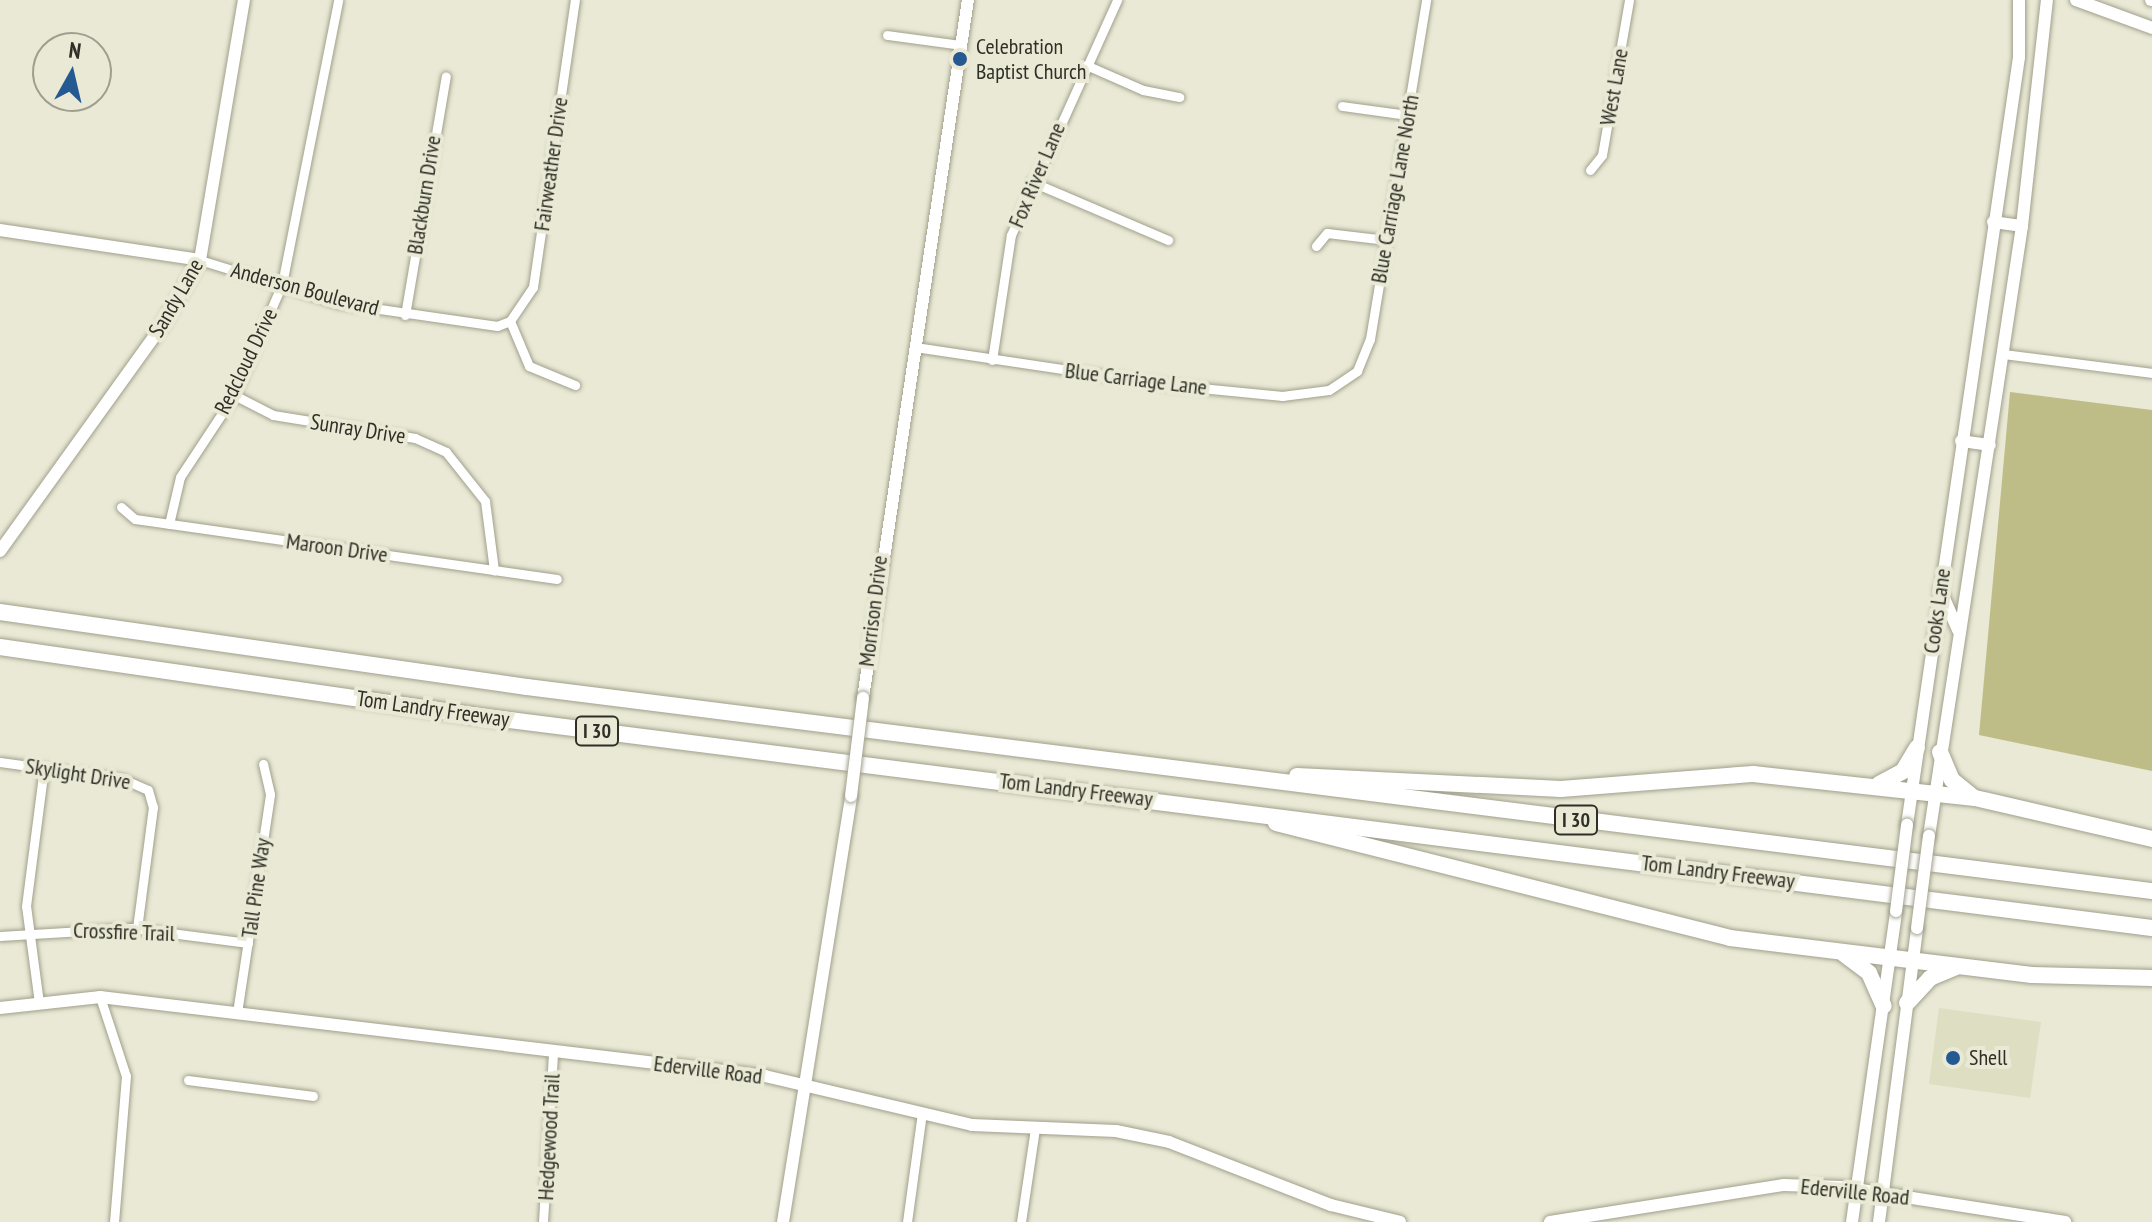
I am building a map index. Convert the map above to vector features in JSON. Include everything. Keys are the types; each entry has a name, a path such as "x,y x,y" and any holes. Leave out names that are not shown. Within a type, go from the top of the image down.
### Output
{"highway":[{"name":"Tom Landry Freeway","path":"0,612 1197,774 2152,891"},
{"name":"Tom Landry Freeway","path":"0,647 470,715 1196,803 2152,928"},
{"path":"1875,785 1903,771 1917,748"},
{"path":"1940,752 1952,780 1975,798"},
{"path":"1197,774 1561,789 1753,774 1975,798 2152,839"},
{"path":"1196,803 1730,938 1957,966 2152,978"},
{"path":"1842,953 1869,973 1884,1006"},
{"path":"1907,1003 1930,978 1957,966"}],"street":[{"name":"Sandy Lane","path":"0,551 163,324 200,260 244,0"},
{"name":"Redcloud Drive","path":"169,524 180,477 234,395 282,284 338,0"},
{"name":"Fairweather Drive","path":"510,321 533,287 575,0"},
{"name":"Morrison Drive","path":"783,1222 851,796 968,0"},
{"name":"Fox River Lane","path":"992,360 1011,235 1032,182 1117,0"},
{"name":"Blue Carriage Lane North","path":"1354,374 1370,339 1426,0"},
{"name":"West Lane","path":"1590,170 1602,155 1629,0"},
{"name":"Cooks Lane","path":"1852,1222 1961,441 2019,57 2019,0"},
{"name":"Cooks Lane","path":"1879,1222 1940,752 2022,226 2047,0"},
{"path":"2076,0 2152,28"},
{"path":"887,35 961,45"},
{"path":"1086,65 1143,90 1179,97"},
{"name":"Blackburn Drive","path":"405,315 446,76"},
{"path":"1342,106 1408,115"},
{"path":"1032,182 1168,240"},
{"path":"1993,222 2022,226"},
{"name":"Anderson Boulevard","path":"0,230 200,260 405,315 497,326 510,321"},
{"path":"1316,246 1327,233 1387,240"},
{"path":"510,321 529,366 575,385"},
{"name":"Blue Carriage Lane","path":"915,347 992,360 1282,396 1329,390 1354,374"},
{"path":"2004,354 2152,373"},
{"name":"Sunray Drive","path":"234,395 273,415 415,438 446,452 485,501 494,570"},
{"path":"1961,441 1990,445"},
{"name":"Maroon Drive","path":"121,507 135,519 557,579"},
{"path":"1940,589 1960,637"},
{"name":"Skylight Drive","path":"0,762 123,779 150,795 137,928"},
{"name":"Tall Pine Way","path":"237,1013 270,794 263,764"},
{"path":"39,1003 28,932 44,768"},
{"name":"Crossfire Trail","path":"0,936 137,928 248,943"},
{"path":"100,997 126,1076 114,1222"},
{"name":"Ederville Road","path":"0,1008 100,997 803,1084 922,1113 1169,1142 1372,1219 1400,1222"},
{"name":"Hedgewood Trail","path":"543,1222 553,1052"},
{"path":"188,1080 313,1096"},
{"path":"907,1222 922,1113"},
{"path":"1021,1222 1035,1128"},
{"name":"Ederville Road","path":"1550,1222 1763,1187 1857,1189 2065,1222"}],"shaded area":[{"path":"2010,392 2152,410 2152,771 1979,735"},
{"path":"1939,1008 2041,1022 2030,1098 1929,1084"}],"place":[{"name":"Celebration Baptist Church","path":"960,59"},
{"name":"Shell","path":"1953,1058"}]}
